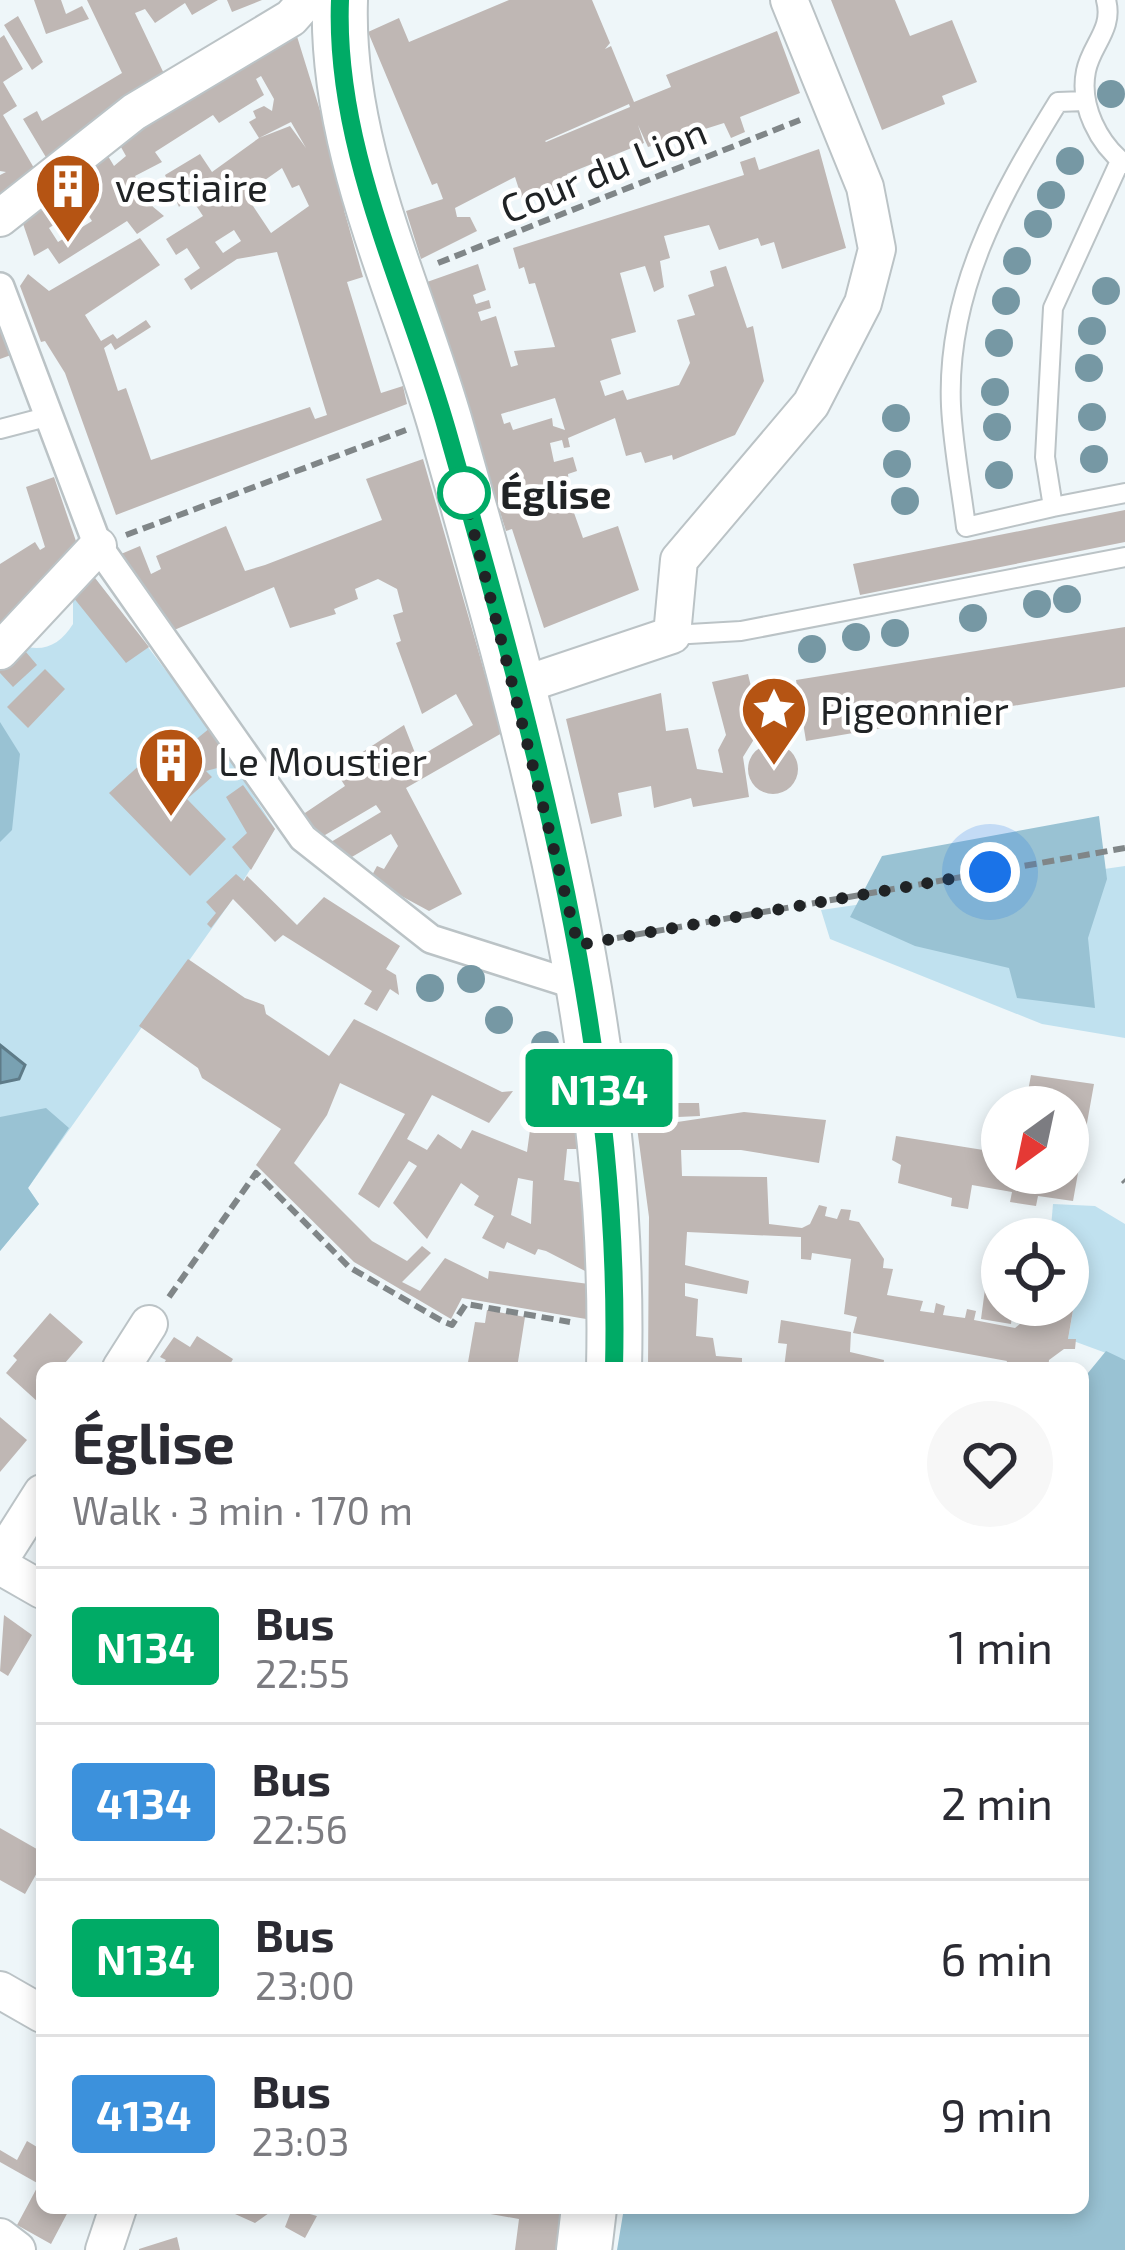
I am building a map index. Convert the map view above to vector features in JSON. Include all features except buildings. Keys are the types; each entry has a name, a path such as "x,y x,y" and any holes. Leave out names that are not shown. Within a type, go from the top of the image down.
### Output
{"main road":[{"path":"340,0 338,50 361,160 442,415 517,687 582,966 610,1188 615,1349"},
{"path":"584,2250 588,2214"}],"street":[{"path":"0,218 134,112 291,18 307,0"},
{"path":"517,687 672,635 679,560 811,404 842,350 878,250 865,187 789,0"},
{"path":"0,286 98,546 303,838 431,939 582,966"},
{"path":"0,650 98,546"},
{"path":"126,1362 149,1324"},
{"path":"36,1503 0,1562 36,1586"},
{"path":"0,1990 36,2011"},
{"path":"104,2250 116,2214"},
{"path":"0,2237 17,2250"}],"lane":[{"path":"1053,507 1045,457 1053,308 1122,163 1100,139 1085,101 1086,69 1106,32 1106,0"},
{"path":"1085,101 1058,102 996,204 961,300 951,403 966,527 1125,494"},
{"path":"0,429 50,416"},
{"path":"672,635 741,631 1125,557"}],"path":[{"name":"Cour du Lion","path":"396,280 831,107"},
{"path":"98,546 442,415"},
{"path":"582,966 1125,848"},
{"path":"149,1324 256,1173 350,1267 442,1322 452,1325 466,1304 615,1349"}],"shaded area":[{"path":"95,578 210,728 275,829 227,907 28,1188 39,1204 0,1251 0,663 20,645 43,647 62,637 73,624 73,597"},
{"path":"0,722 20,754 12,830 0,842"},
{"path":"1099,816 1107,879 1088,938 1095,1008 1017,998 1009,968 915,946 850,917 882,856"},
{"path":"1125,866 1125,1038 1042,1024 830,939 821,910"},
{"path":"0,1045 25,1065 19,1079 0,1083"},
{"path":"46,1108 69,1128 28,1188 39,1204 0,1251 0,1117"},
{"path":"1053,1204 1095,1206 1125,1224 1125,1360 1068,1339 1070,1326 1089,1326 1089,1218 1052,1218"},
{"path":"1106,1351 1125,1360 1125,2250 617,2250 623,2214 1089,2214 1089,1372"}],"bus line":[{"name":"N134","path":"340,0 338,50 361,160 446,428 526,722 578,945 610,1188 614,1362"}],"place":[{"name":"vestiaire","path":"68,245"},
{"name":"Église","path":"464,493"},
{"name":"Pigeonnier","path":"774,768"},
{"name":"Le Moustier","path":"171,819"}],"route":[{"path":"464,493 526,722 578,945 990,872"}]}
